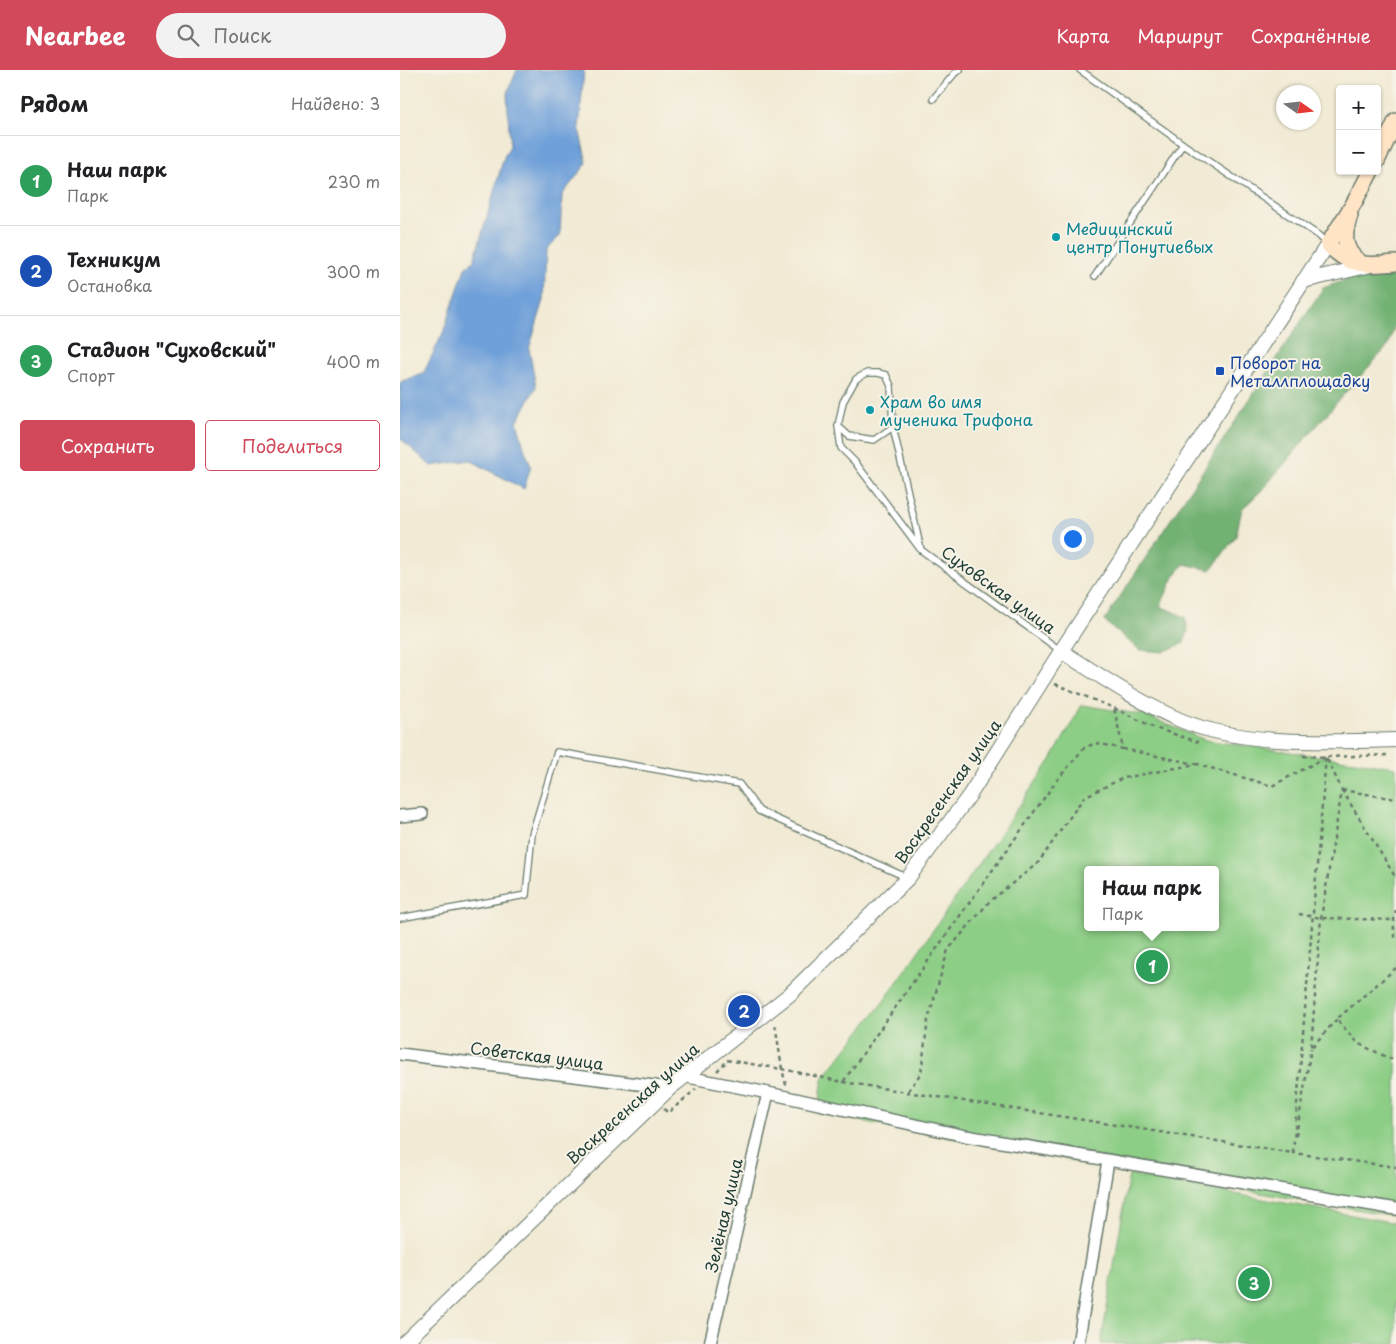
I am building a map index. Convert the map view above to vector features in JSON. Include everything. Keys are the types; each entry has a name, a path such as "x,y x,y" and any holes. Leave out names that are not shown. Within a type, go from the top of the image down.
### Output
{"main road":[{"path":"1381,153 1396,121"},
{"name":"Воскресенская улица","path":"1328,244 1369,175"},
{"path":"1354,203 1346,227 1346,245 1356,260 1367,266"},
{"path":"1328,244 1336,254 1367,266 1396,263"}],"street":[{"name":"Воскресенская улица","path":"403,1344 683,1076 789,995 908,878 969,796 1061,651 1328,244"},
{"path":"1303,282 1367,266"},
{"path":"1061,651 1156,708 1182,720 1207,728 1244,736 1284,740 1324,742 1396,740"},
{"path":"400,816 422,814"},
{"name":"Советская улица","path":"400,1054 670,1088"},
{"path":"683,1076 966,1136 1396,1209"},
{"name":"Зелёная улица","path":"710,1344 768,1093"},
{"path":"1078,1344 1108,1161"}],"lane":[{"path":"933,99 955,73 960,70"},
{"path":"1080,70 1086,72 1183,144 1318,235 1328,244"},
{"path":"1095,276 1183,144"},
{"path":"893,427 874,440 848,436 838,426 843,402 856,379 867,373 878,373 886,376 891,386 893,427 921,550"},
{"name":"Суховская улица","path":"838,426 841,448 855,462 921,550 1061,651"},
{"path":"400,918 526,895 532,834 557,752 739,784 759,811 908,878"}],"path":[{"path":"1114,708 1123,749"},
{"path":"843,1082 1057,780 1084,748 1096,742 1197,764 1272,786 1326,757"},
{"path":"1326,757 1342,790 1396,878"},
{"path":"1293,1153 1326,757"},
{"path":"908,1092 921,1073 928,1020 948,950 989,902 1038,863 1084,797 1123,778 1197,764"},
{"path":"1342,790 1396,799"},
{"path":"1293,1153 1310,1048 1321,918 1342,790"},
{"path":"1396,910 1394,920 1396,940"},
{"path":"1299,914 1321,918 1394,920"},
{"path":"1310,1048 1337,1019 1396,968"},
{"path":"1337,1019 1357,1043 1391,1059 1396,1058"},
{"path":"769,1027 775,1022 782,1069 789,1098"},
{"path":"719,1049 728,1061 782,1069 843,1082 1293,1153 1396,1167"},
{"path":"656,1101 668,1113 735,1055"}],"green space":[{"path":"1366,273 1396,275 1396,321 1388,346 1344,394 1262,490 1242,509 1236,536 1211,570 1184,564 1174,577 1160,606 1185,617 1188,630 1184,643 1163,652 1140,650 1104,621 1323,288"},
{"path":"1082,705 1144,715 1205,740 1396,767 1396,1216 1085,1163 818,1113 823,1078 884,1001 1051,760"},
{"path":"1129,1175 1396,1223 1396,1344 1101,1344"}],"water":[{"path":"517,70 584,70 579,129 587,163 562,195 560,236 546,250 544,300 529,349 536,387 517,422 531,466 524,489 470,460 431,466 400,438 400,383 423,374 443,333 465,268 474,261 504,157 510,146 507,94"}],"place":[{"name":"Медицинский центр Понутиевых","path":"1056,237"},
{"name":"Поворот на Металлплощадку","path":"1220,371"},
{"name":"Храм во имя мученика Трифона","path":"870,410"},
{"name":"Наш парк","path":"1152,966"},
{"name":"Техникум","path":"744,1011"},
{"name":"Стадион \"Суховский\"","path":"1254,1283"}]}
